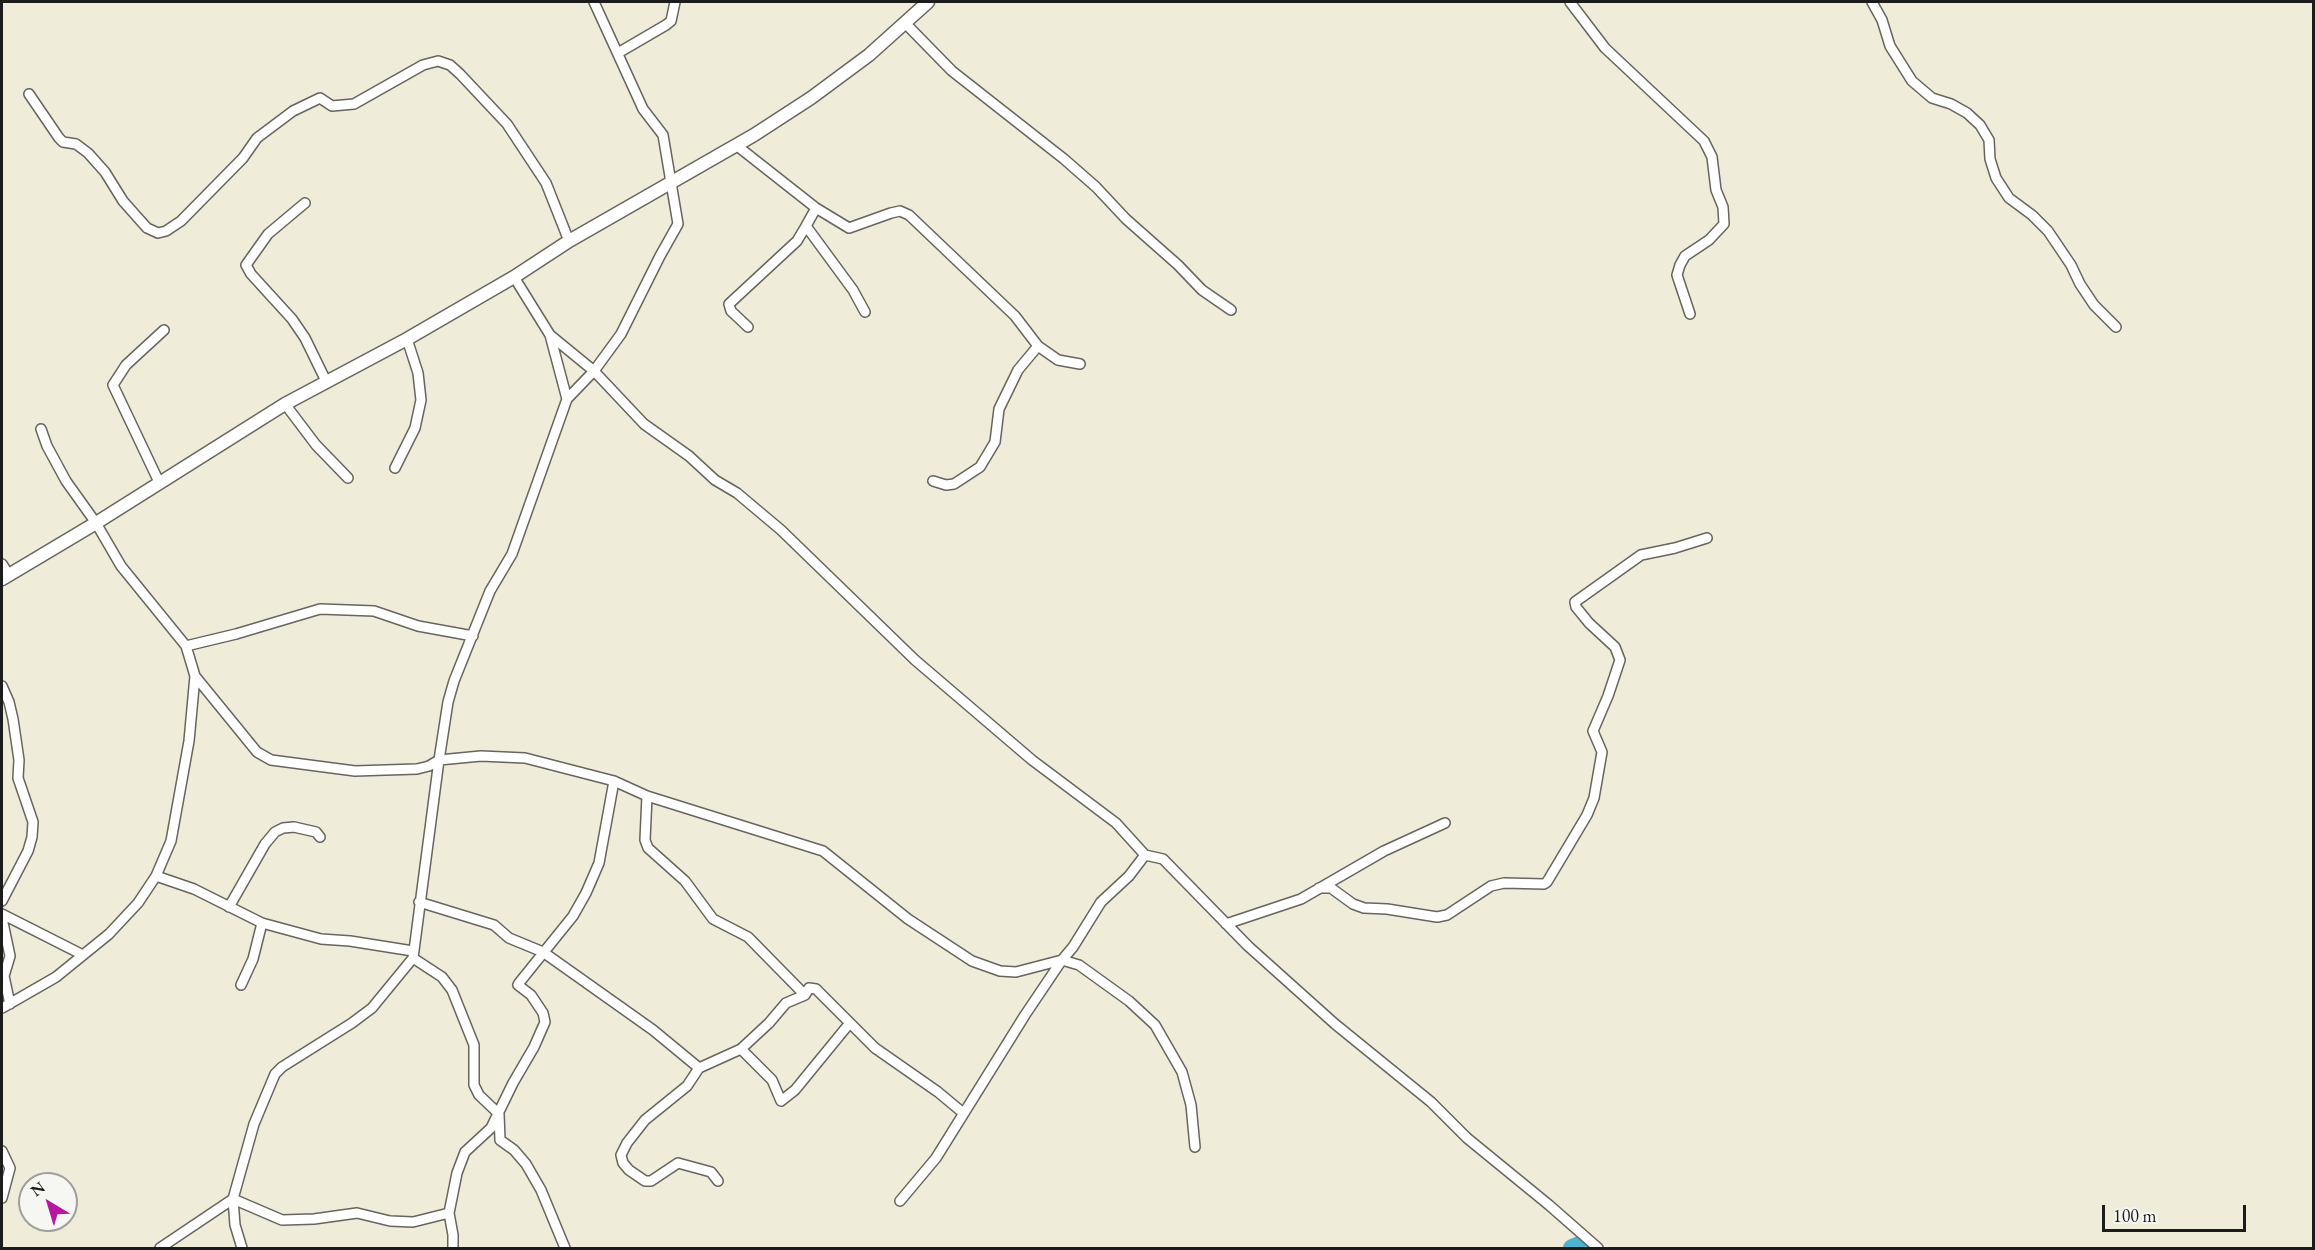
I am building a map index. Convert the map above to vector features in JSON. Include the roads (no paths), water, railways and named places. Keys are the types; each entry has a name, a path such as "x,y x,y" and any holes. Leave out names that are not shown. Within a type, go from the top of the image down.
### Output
{"street":[{"path":"242,1248 235,1225 233,1200 254,1124 275,1074 372,1008 413,955 438,760 454,681 490,591 512,554 567,399 594,371 621,334 678,224 663,135 644,109 594,2"},
{"path":"618,53 666,26 671,21 675,2"},
{"path":"2,564 5,577 96,523 285,404 407,339 514,277 569,241 736,146 811,98 869,55 928,2"},
{"path":"1570,2 1605,48 1704,141 1712,157 1716,190 1723,207 1724,224 1709,240 1685,256 1680,265 1677,275 1690,314"},
{"path":"1872,2 1882,20 1890,46 1906,73 1932,98 1951,104 1967,113 1980,125 1989,140 1990,159 1996,178 2009,198 2032,215 2048,231 2094,305 2116,327"},
{"path":"904,23 952,71 1072,166 1202,290 1231,310"},
{"path":"29,94 59,138 63,142 76,144 88,153 105,172 123,201 147,228 158,233 166,231 181,221 243,158 257,138 293,111 320,98 332,106 354,104 423,65 438,61 455,69 507,124 546,183 569,241"},
{"path":"736,146 816,208 849,228 900,211 909,215 1015,316 1038,346 1058,360 1080,364"},
{"path":"305,203 268,234 246,265 251,274 292,319 305,338 326,381"},
{"path":"748,327 731,311 729,304 797,240 816,208"},
{"path":"806,226 865,312"},
{"path":"514,277 550,335 567,399"},
{"path":"159,482 113,385 126,365 164,330"},
{"path":"550,335 594,371 644,424 689,456 715,480 737,493 781,530 915,660 1032,760 1116,823 1145,855 1163,859 1248,946 1335,1024 1431,1102 1467,1138 1598,1248"},
{"path":"395,468 415,428 421,400 418,373 407,339"},
{"path":"933,481 946,485 954,484 980,467 995,442 999,410 1018,370 1038,346"},
{"path":"285,404 316,445 348,478"},
{"path":"2,918 10,956 3,976 6,1006 56,977 81,954 118,926 138,903 156,876 171,841 189,741 195,676 186,646 121,566 96,523 66,481 46,446 41,429"},
{"path":"1319,888 1331,888 1353,904 1364,908 1437,917 1447,915 1491,886 1504,883 1544,884 1547,882 1587,815 1594,798 1602,752 1593,731 1620,660 1615,647 1589,623 1576,607 1575,602 1641,555 1707,538"},
{"path":"186,646 320,609 374,612 418,626 473,636"},
{"path":"195,676 257,752 271,760 355,771 417,769 429,766 438,760 481,756 525,758 615,781 647,796 823,851 908,919 972,961 1000,971 1016,972 1062,960 1079,964 1128,1000 1155,1025 1182,1072 1191,1105 1195,1147"},
{"path":"2,686 13,720 19,760 18,778 33,822 28,851 2,901"},
{"path":"453,1248 449,1213 457,1173 465,1152 491,1128 545,1022 543,1013 531,995 518,985 573,916 599,863 615,781"},
{"path":"647,796 645,840 648,848 685,881 713,919 748,937 805,995"},
{"path":"1226,924 1301,900 1384,850 1445,823"},
{"path":"229,907 265,844 275,832 283,828 294,827 316,832 320,837"},
{"path":"900,1201 936,1158 962,1112 974,1098 1025,1015 1073,947 1101,902 1129,876 1145,855"},
{"path":"156,876 194,889 262,923 321,939 350,941 413,955 442,977 452,990 474,1045 474,1084 480,1095 499,1114 500,1140 514,1150 526,1164 541,1190 565,1248"},
{"path":"419,902 494,925 509,938 543,952 653,1030 699,1068"},
{"path":"2,914 81,954"},
{"path":"241,985 253,959 262,923"},
{"path":"718,1181 711,1172 678,1163 651,1181 645,1181 628,1170 621,1155 645,1120 687,1086 699,1068 741,1049 769,1023 786,1003 805,995 809,988 816,989 875,1048 938,1092 962,1112"},
{"path":"741,1049 772,1080 782,1101 795,1090 849,1024"},
{"path":"2,1151 10,1168 2,1198"},
{"path":"233,1200 282,1220 314,1219 357,1213 390,1221 413,1222 449,1213"},
{"path":"160,1248 233,1200"}],"waterway":[{"path":"1572,1248 1584,1243"}]}
